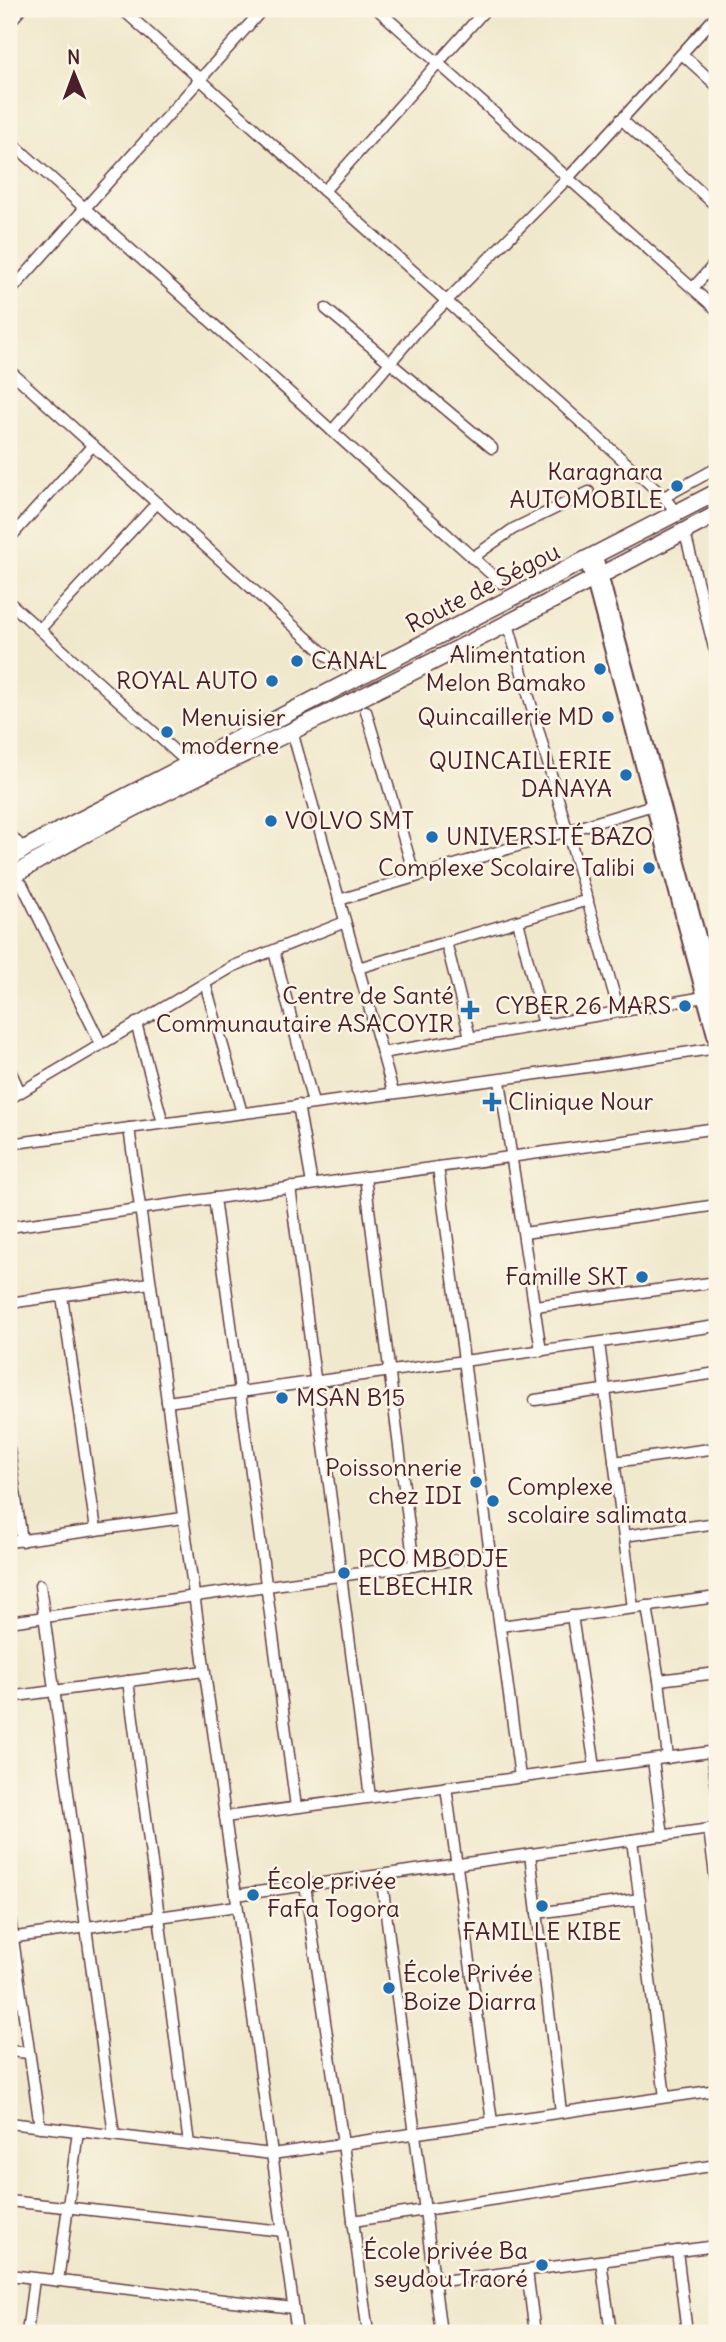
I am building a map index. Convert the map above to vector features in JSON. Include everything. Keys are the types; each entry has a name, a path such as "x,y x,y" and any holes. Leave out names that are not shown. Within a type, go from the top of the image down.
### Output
{"highway":[{"name":"Route de Ségou","path":"9,859 188,763 591,559 717,492"},
{"name":"Route de Ségou","path":"16,881 38,860 201,774 508,624 717,514"}],"street":[{"path":"9,23 21,9"},
{"path":"122,9 664,497 676,512"},
{"path":"9,293 263,9"},
{"path":"377,9 717,310"},
{"path":"324,191 486,9"},
{"path":"331,431 417,331 568,178 717,15"},
{"path":"682,54 717,86"},
{"path":"621,119 717,207"},
{"path":"9,140 501,583"},
{"path":"693,288 717,261"},
{"path":"326,309 492,448"},
{"path":"9,370 337,665"},
{"path":"9,539 93,445"},
{"path":"664,497 717,468"},
{"path":"472,558 513,529 589,492"},
{"path":"40,629 157,503"},
{"path":"685,533 717,659"},
{"path":"591,559 717,1003"},
{"path":"9,1144 393,1092 499,1081 717,1047 653,805 598,578"},
{"path":"9,602 188,763"},
{"path":"508,624 619,1011"},
{"path":"714,648 717,633"},
{"path":"366,711 415,877"},
{"path":"292,731 393,1092"},
{"path":"339,900 653,805"},
{"path":"9,834 24,849"},
{"path":"16,881 101,1044"},
{"path":"358,968 588,900"},
{"path":"518,921 544,1024"},
{"path":"9,1099 234,966 345,922"},
{"path":"446,942 470,1037"},
{"path":"274,951 313,1103"},
{"path":"205,983 242,1113"},
{"path":"382,1053 704,997"},
{"path":"136,1023 163,1123"},
{"path":"9,1068 20,1092"},
{"path":"499,1081 541,1351"},
{"path":"298,1105 312,1184"},
{"path":"129,1128 297,2333"},
{"path":"9,1227 717,1128"},
{"path":"438,1167 520,1777"},
{"path":"365,1177 414,1566"},
{"path":"290,1188 370,1797"},
{"path":"214,1198 296,1807"},
{"path":"524,1233 717,1205"},
{"path":"535,1306 717,1282"},
{"path":"9,1303 150,1283"},
{"path":"62,1296 96,1530"},
{"path":"167,1402 717,1326"},
{"path":"599,1343 633,1608"},
{"path":"535,1400 717,1373"},
{"path":"614,1462 717,1448"},
{"path":"9,1449 22,1541"},
{"path":"9,1542 183,1518"},
{"path":"624,1536 717,1523"},
{"path":"9,1622 490,1555"},
{"path":"40,1584 114,2135"},
{"path":"500,1626 717,1597"},
{"path":"647,1606 659,1680 667,1758"},
{"path":"572,1616 595,1767"},
{"path":"9,1698 204,1671"},
{"path":"659,1680 717,1672"},
{"path":"128,1681 189,2144"},
{"path":"225,1816 715,1751 717,1790"},
{"path":"653,1759 663,1836"},
{"path":"446,1787 492,2122"},
{"path":"236,1895 713,1829 717,1891"},
{"path":"632,1840 665,2097"},
{"path":"530,1854 561,2112"},
{"path":"381,1875 440,2333"},
{"path":"305,1885 368,2333"},
{"path":"537,1913 640,1899"},
{"path":"11,1937 237,1906"},
{"path":"9,1911 40,2127"},
{"path":"9,2051 29,2053"},
{"path":"9,2123 272,2154 717,2090"},
{"path":"58,2281 78,2131"},
{"path":"353,2221 717,2165"},
{"path":"9,2201 283,2231"},
{"path":"434,2282 717,2246"},
{"path":"677,2251 687,2333"},
{"path":"601,2261 611,2333"},
{"path":"527,2271 535,2333"},
{"path":"9,2275 293,2308"},
{"path":"27,2333 34,2279"}],"place":[{"name":"Karagnara AUTOMOBILE","path":"677,486"},
{"name":"CANAL","path":"297,661"},
{"name":"Alimentation Melon Bamako","path":"600,669"},
{"name":"ROYAL AUTO","path":"272,681"},
{"name":"Quincaillerie MD","path":"608,717"},
{"name":"Menuisier moderne","path":"167,732"},
{"name":"QUINCAILLERIE DANAYA","path":"626,775"},
{"name":"VOLVO SMT","path":"271,821"},
{"name":"UNIVERSITÉ BAZO","path":"432,837"},
{"name":"Complexe Scolaire Talibi","path":"649,868"},
{"name":"CYBER 26 MARS","path":"685,1006"},
{"name":"Centre de Santé Communautaire ASACOYIR","path":"470,1010"},
{"name":"Clinique Nour","path":"492,1102"},
{"name":"Famille SKT","path":"642,1277"},
{"name":"MSAN B15","path":"282,1398"},
{"name":"Poissonnerie chez IDI","path":"476,1482"},
{"name":"Complexe scolaire salimata","path":"493,1501"},
{"name":"PCO MBODJE ELBECHIR","path":"344,1573"},
{"name":"École privée FaFa Togora","path":"253,1895"},
{"name":"FAMILLE KIBE","path":"542,1906"},
{"name":"École Privée Boize Diarra","path":"389,1988"},
{"name":"École privée Ba seydou Traoré","path":"542,2265"}]}
